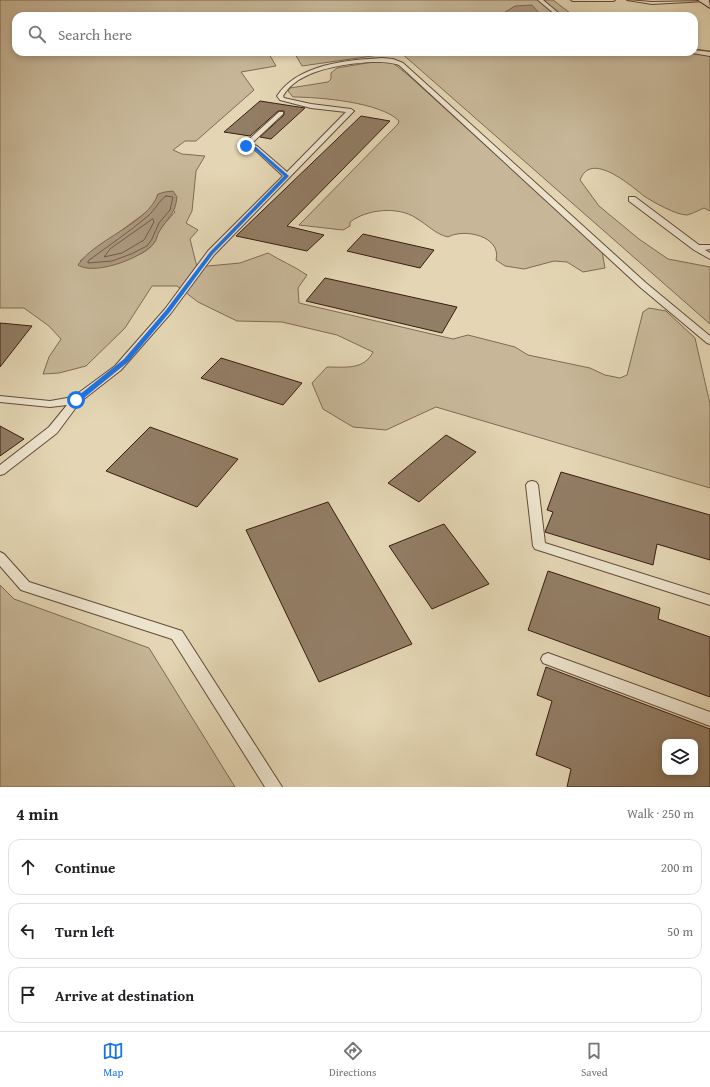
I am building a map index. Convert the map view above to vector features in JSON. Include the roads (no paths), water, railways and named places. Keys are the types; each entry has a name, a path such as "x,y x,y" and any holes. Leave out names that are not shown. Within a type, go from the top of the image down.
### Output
{"lane":[{"path":"540,0 555,12"},
{"path":"573,0 613,0"},
{"path":"629,0 640,3 706,2"},
{"path":"656,0 663,3"},
{"path":"698,52 710,54"},
{"path":"0,472 53,430 76,400 126,361 168,311 212,253 351,111 311,106 282,99 280,96 283,90 301,75 313,71 372,60 386,59 398,62 643,285 710,341"},
{"path":"280,113 246,146 255,148 287,176"},
{"path":"632,199 710,257"},
{"path":"696,248 710,247"},
{"path":"0,399 50,404 76,400"},
{"path":"532,485 538,546 710,600"},
{"path":"0,557 25,586 178,634 274,787"},
{"path":"548,659 710,719"}],"water":[{"path":"532,5 538,12 505,12 515,6"},
{"path":"173,191 177,197 175,208 159,232 155,242 148,249 118,264 106,267 85,268 78,265 96,247 144,214 152,205 158,194"}]}
